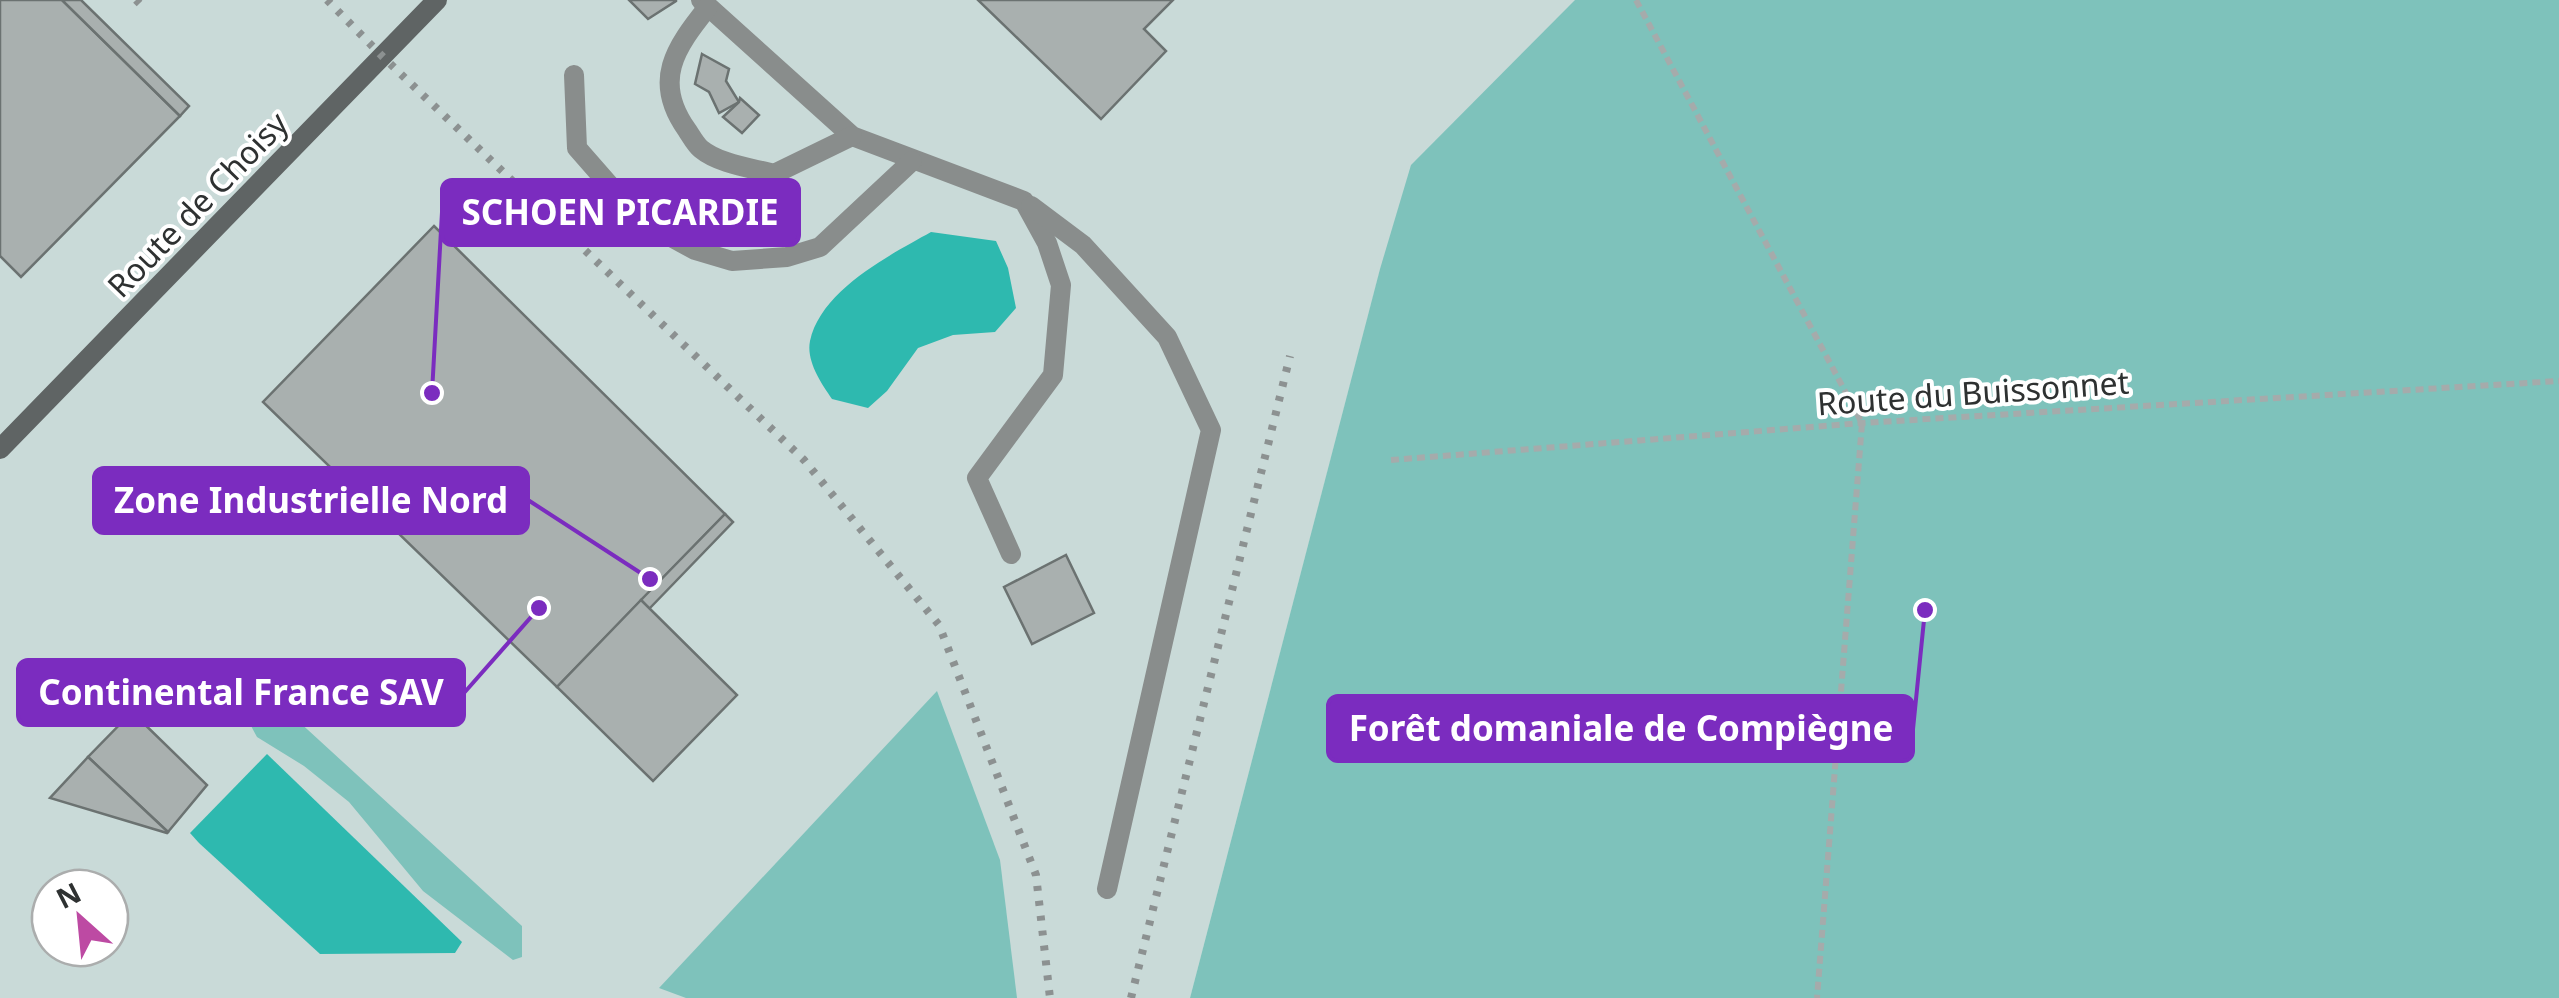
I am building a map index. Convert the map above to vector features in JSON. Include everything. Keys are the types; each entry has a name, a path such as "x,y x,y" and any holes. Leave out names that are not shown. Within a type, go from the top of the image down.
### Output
{"street":[{"name":"Route de Choisy","path":"0,449 437,0"}],"lane":[{"path":"852,136 774,174 738,165 701,149 679,119 668,76 682,40 705,4 852,136 1024,200 1083,245 1166,337 1212,430 1107,889"},
{"path":"574,75 577,148 640,220 695,250 732,261 787,257 820,247 912,161"},
{"path":"1011,554 977,478 1053,376 1061,284 1047,242 1024,200"}],"path":[{"path":"1636,0 1862,423 1817,998"},
{"name":"Route du Buissonnet","path":"1391,460 1862,423 2559,381"}],"shaded area":[{"path":"0,0 1601,0 1380,270 1190,998 0,998"},
{"path":"1575,0 2559,0 2559,998 1190,998 1380,269 1411,165"},
{"path":"931,232 996,241 1008,268 1016,308 995,332 953,335 918,348 887,391 868,408 832,399 810,356 810,341 817,323 842,290 859,276"},
{"path":"236,668 265,674 272,697 522,926 522,957 513,960 423,891 349,802 304,766 257,737 233,692"},
{"path":"937,691 1000,860 1017,998 686,998 659,988"},
{"path":"267,754 462,942 455,953 320,954 199,843 190,833"}],"building":[{"path":"0,0 62,0 180,116 21,277 0,256"},
{"path":"62,0 81,0 189,106 180,116"},
{"path":"629,0 676,0 676,1 648,19"},
{"path":"978,0 1173,0 1144,29 1166,51 1101,119"},
{"path":"702,54 729,69 726,81 739,102 719,113 709,92 695,84"},
{"path":"740,98 759,115 742,133 723,117"},
{"path":"434,226 725,514 557,687 263,402"},
{"path":"725,514 733,522 649,609 641,600"},
{"path":"1066,555 1094,613 1032,644 1004,587"},
{"path":"641,600 737,695 653,781 557,687"},
{"path":"132,712 207,785 168,832 88,757"},
{"path":"88,757 168,832 50,798"}],"railway":[{"path":"136,0 140,4"},
{"path":"327,0 804,460 939,625 1036,875 1050,998"},
{"path":"1131,998 1290,356"}],"place":[{"name":"SCHOEN PICARDIE","path":"432,393"},
{"name":"Zone Industrielle Nord","path":"650,579"},
{"name":"Continental France SAV","path":"539,608"},
{"name":"Forêt domaniale de Compiègne","path":"1925,610"}]}
